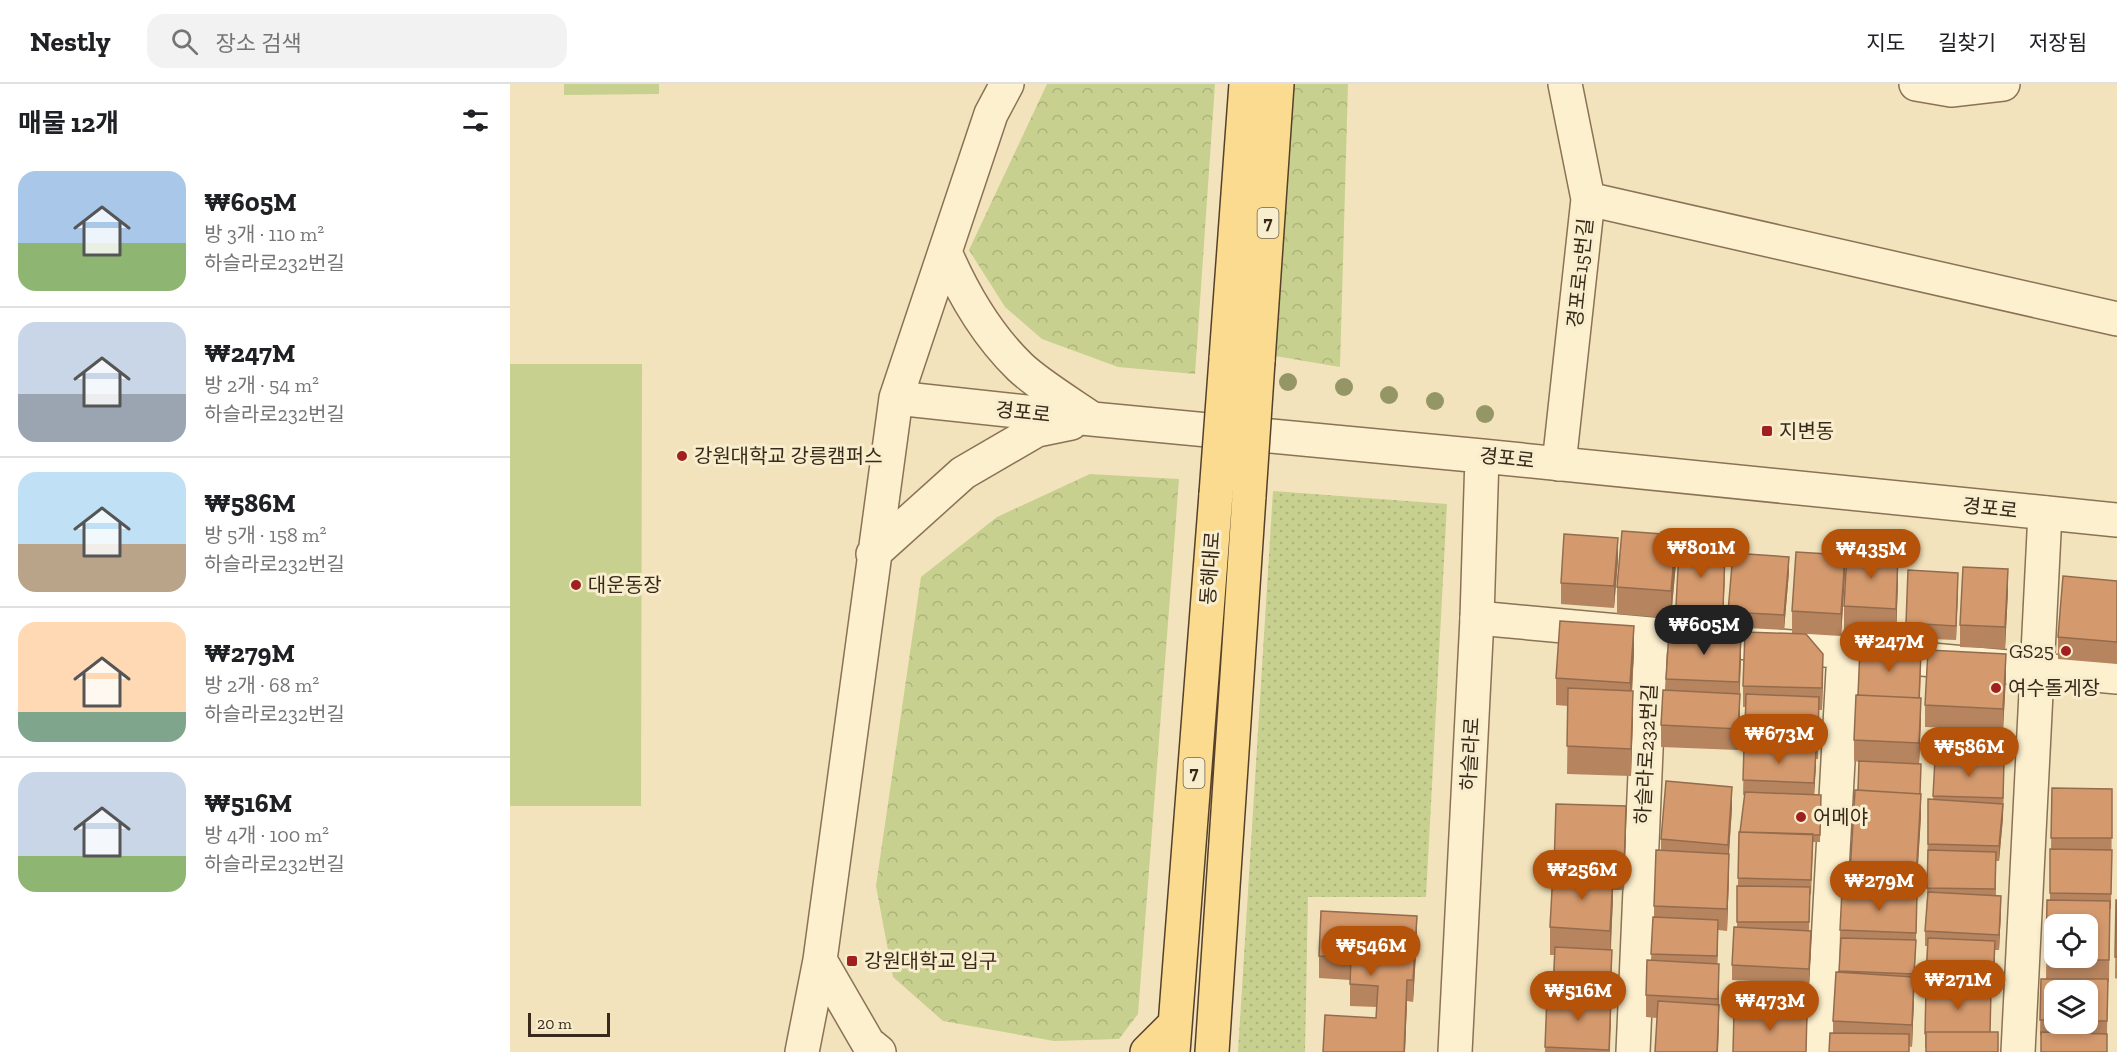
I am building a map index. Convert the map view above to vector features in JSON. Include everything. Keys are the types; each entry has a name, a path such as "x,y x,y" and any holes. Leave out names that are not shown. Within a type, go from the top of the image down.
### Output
{"main road":[{"name":"동해대로","path":"1174,1038 1246,84"},
{"name":"동해대로","path":"1212,1052 1277,84"},
{"path":"1147,1052 1174,1038"}],"street":[{"path":"802,1052 820,960 873,554 896,398 991,114 1007,84"},
{"name":"경포로15번길","path":"1559,464 1588,199 1565,84"},
{"path":"1916,84 1951,90 2003,84"},
{"path":"1588,199 2117,320"},
{"path":"945,252 956,277 987,329 1021,368 1092,419"},
{"name":"경포로","path":"896,398 2117,520"},
{"path":"873,554 963,473 1037,430 1092,419"},
{"name":"하슬라로","path":"1455,1052 1477,618 1482,456"},
{"path":"2018,1052 2044,513"},
{"path":"1477,618 2117,677"},
{"name":"하슬라로232번길","path":"1633,1052 1651,635"},
{"path":"1822,1052 1844,652"},
{"path":"820,960 868,1043 879,1052"}],"green space":[{"path":"564,84 659,84 659,94 564,95"},
{"path":"1047,84 1215,84 1195,374 1118,367 1042,339 1005,307 969,250"},
{"path":"1290,84 1348,84 1340,367 1275,356"},
{"name":"대운동장","path":"510,364 642,364 641,806 510,806"},
{"path":"1090,474 1179,479 1138,1014 1119,1039 1054,1041 943,1021 893,977 876,886 921,577 997,517"},
{"path":"1273,491 1447,504 1426,897 1308,897 1305,1052 1238,1052"}],"building":[{"path":"1622,531 1676,535 1671,591 1617,587"},
{"path":"1564,534 1618,538 1614,586 1561,583"},
{"path":"1679,550 1725,552 1723,609 1676,606"},
{"path":"1796,552 1845,555 1841,614 1792,611"},
{"path":"1847,552 1898,554 1896,609 1844,606"},
{"path":"1733,553 1789,557 1784,615 1728,612"},
{"path":"1963,567 2008,569 2005,627 1960,625"},
{"path":"1908,570 1958,573 1956,626 1906,623"},
{"path":"2063,576 2117,581 2117,642 2058,637"},
{"path":"1560,621 1634,626 1630,683 1556,678"},
{"path":"1669,631 1741,633 1739,682 1666,679"},
{"path":"1745,632 1806,634 1823,654 1822,688 1743,686"},
{"path":"1860,648 1921,652 1919,698 1858,695"},
{"path":"1928,650 2006,654 2003,709 1925,705"},
{"path":"1568,688 1633,691 1631,749 1567,746"},
{"path":"1663,690 1740,694 1738,729 1661,725"},
{"path":"1746,694 1819,697 1818,737 1745,735"},
{"path":"1856,695 1921,698 1919,743 1854,740"},
{"path":"1744,747 1816,750 1814,783 1743,780"},
{"path":"1935,759 2004,760 2003,798 1933,796"},
{"path":"1859,761 1921,764 1920,794 1858,790"},
{"path":"1666,781 1732,787 1728,845 1661,839"},
{"path":"2052,788 2112,789 2112,838 2051,838"},
{"path":"1855,790 1921,794 1916,877 1850,873"},
{"path":"1745,792 1821,795 1820,835 1740,832"},
{"path":"1928,799 2003,804 1999,846 1928,844"},
{"path":"1556,804 1626,806 1624,869 1554,867"},
{"path":"1739,832 1813,834 1811,880 1738,878"},
{"path":"2050,849 2112,850 2111,894 2050,893"},
{"path":"1656,850 1729,854 1727,909 1654,906"},
{"path":"1928,850 1996,852 1995,889 1927,888"},
{"path":"1553,871 1613,874 1610,931 1550,927"},
{"path":"1737,886 1810,887 1809,922 1737,922"},
{"path":"1842,890 1917,893 1916,933 1840,930"},
{"path":"1928,892 2001,896 1999,935 1925,931"},
{"path":"2047,900 2110,901 2109,960 2098,960 2098,914 2047,914"},
{"path":"2116,900 2117,957 2115,957"},
{"path":"1321,911 1417,916 1413,980 1407,980 1404,1052 1323,1052 1325,1015 1376,1018 1378,986 1350,984 1351,958 1319,956"},
{"path":"1653,917 1718,920 1717,956 1651,954"},
{"path":"1734,927 1811,931 1809,969 1732,965"},
{"path":"1841,938 1916,940 1914,974 1839,971"},
{"path":"1928,938 1995,941 1993,982 1926,979"},
{"path":"1555,947 1612,950 1610,995 1553,993"},
{"path":"1647,960 1719,964 1718,999 1646,995"},
{"path":"1836,972 1914,977 1912,1025 1833,1021"},
{"path":"2041,979 2108,979 2107,1021 2098,1021 2098,980 2044,980 2044,1020 2040,1020"},
{"path":"1926,989 1991,990 1990,1032 1925,1033"},
{"path":"1547,995 1611,997 1609,1050 1545,1047"},
{"path":"1658,1001 1719,1005 1717,1052 1655,1052"},
{"path":"1734,1011 1807,1012 1806,1052 1733,1052"},
{"path":"1926,1032 1998,1032 1998,1052 1926,1052"},
{"path":"2041,1032 2044,1034 2107,1034 2107,1052 2041,1052"},
{"path":"1830,1033 1909,1034 1909,1052 1829,1052"}],"place":[{"name":"지변동","path":"1767,431"},
{"name":"강원대학교 강릉캠퍼스","path":"682,456"},
{"name":"대운동장","path":"576,585"},
{"name":"GS25","path":"2066,651"},
{"name":"여수돌게장","path":"1996,688"},
{"name":"어메야","path":"1801,817"},
{"name":"강원대학교 입구","path":"852,961"}]}
